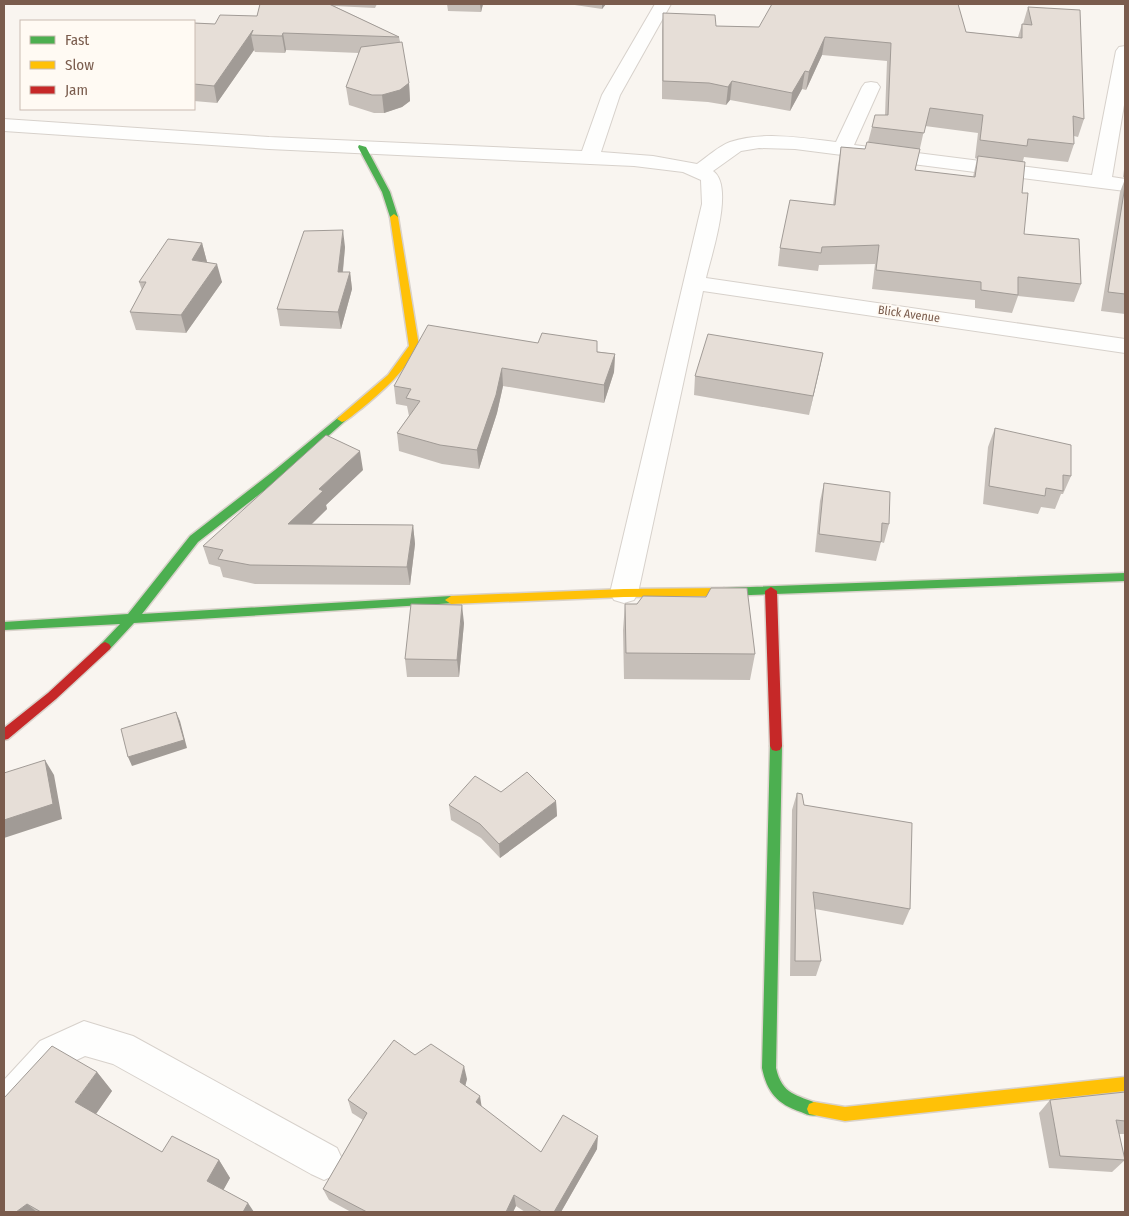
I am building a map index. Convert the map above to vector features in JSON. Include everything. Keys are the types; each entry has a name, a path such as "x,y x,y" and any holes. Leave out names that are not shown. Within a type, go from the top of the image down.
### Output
{"street":[{"path":"590,157 611,95 663,4"},
{"path":"1101,181 1125,51"},
{"path":"842,149 871,87"},
{"path":"4,125 60,130 362,147 590,157 683,166 699,171 709,178 712,188 712,204 624,593"},
{"path":"699,171 727,151 759,142 842,149 1125,185"},
{"path":"4,735 52,696 108,644 132,619 194,539 279,473 394,376 407,360 414,346 392,208 386,192 362,147"},
{"name":"Blick Avenue","path":"694,283 1125,346"},
{"path":"4,626 452,600 624,593 771,591 1125,577"},
{"path":"771,591 776,759 769,1068 772,1084 779,1093 803,1108 845,1114 1125,1084"},
{"path":"4,1106 53,1053 84,1038 120,1048 324,1161"}],"building":[{"path":"260,4 329,4 399,37 283,33 282,36 251,35 253,30 214,86 195,84 195,23 215,24 220,15 257,16"},
{"path":"772,4 958,4 966,32 1022,38 1022,24 1032,25 1028,7 1080,10 1084,119 1073,116 1074,144 1028,139 1027,146 980,140 983,115 930,108 924,133 872,127 875,115 888,115 891,43 825,37 809,72 805,71 792,93 732,81 728,87 709,83 663,81 663,13 715,15 716,26 759,27"},
{"path":"402,42 409,83 400,90 382,95 372,95 346,87 361,47"},
{"path":"867,142 920,149 915,170 975,177 978,156 1025,162 1022,193 1028,193 1024,234 1079,239 1081,284 1018,277 1018,295 981,290 981,282 876,270 879,245 822,247 821,253 780,248 790,200 835,205 841,147 865,149"},
{"path":"1125,186 1125,294 1108,292"},
{"path":"343,230 338,272 350,272 338,312 277,309 304,231"},
{"path":"168,239 202,243 192,260 217,264 181,315 130,312 146,282 139,282"},
{"path":"428,325 538,343 542,333 597,341 597,352 615,354 604,385 502,368 496,395 477,450 440,445 397,433 420,401 406,398 411,389 394,386"},
{"path":"708,334 823,353 813,396 695,376"},
{"path":"995,428 1071,445 1071,476 1063,475 1063,491 1046,488 1045,496 989,486"},
{"path":"326,435 360,451 319,489 323,491 288,524 413,525 407,567 250,565 218,559 223,550 203,546"},
{"path":"824,483 890,492 889,524 882,523 881,542 819,534"},
{"path":"711,588 747,588 755,654 626,653 625,604 637,604 643,596 706,597"},
{"path":"411,604 462,605 457,660 405,659"},
{"path":"176,712 184,740 128,757 121,729"},
{"path":"45,760 53,804 4,820 4,773"},
{"path":"527,772 556,801 499,844 480,824 449,805 475,776 501,792"},
{"path":"797,793 802,794 804,805 912,823 910,909 813,892 821,961 795,961"},
{"path":"394,1040 415,1055 431,1044 464,1066 460,1082 480,1096 476,1102 541,1152 563,1115 598,1136 554,1212 542,1212 514,1195 506,1212 367,1212 323,1189 367,1113 348,1100"},
{"path":"52,1046 97,1072 75,1102 162,1152 172,1136 219,1160 207,1181 248,1203 243,1212 41,1212 27,1204 16,1212 4,1212 4,1098"},
{"path":"1125,1092 1125,1121 1116,1120 1125,1160 1060,1156 1050,1100"}],"traffic: fast":[{"path":"362,147 386,192 394,217"},
{"path":"105,647 131,619 194,539 279,473 342,419"},
{"path":"724,592 1125,577"},
{"path":"4,626 451,600"},
{"path":"776,746 769,1068 774,1085 783,1096 797,1104 814,1109"}],"traffic: slow":[{"path":"342,419 391,377 408,357 414,346 394,217"},
{"path":"451,600 624,593 724,592"},
{"path":"814,1109 845,1114 1125,1084"}],"traffic: jam":[{"path":"771,591 776,746"},
{"path":"4,735 52,696 105,647"}]}
